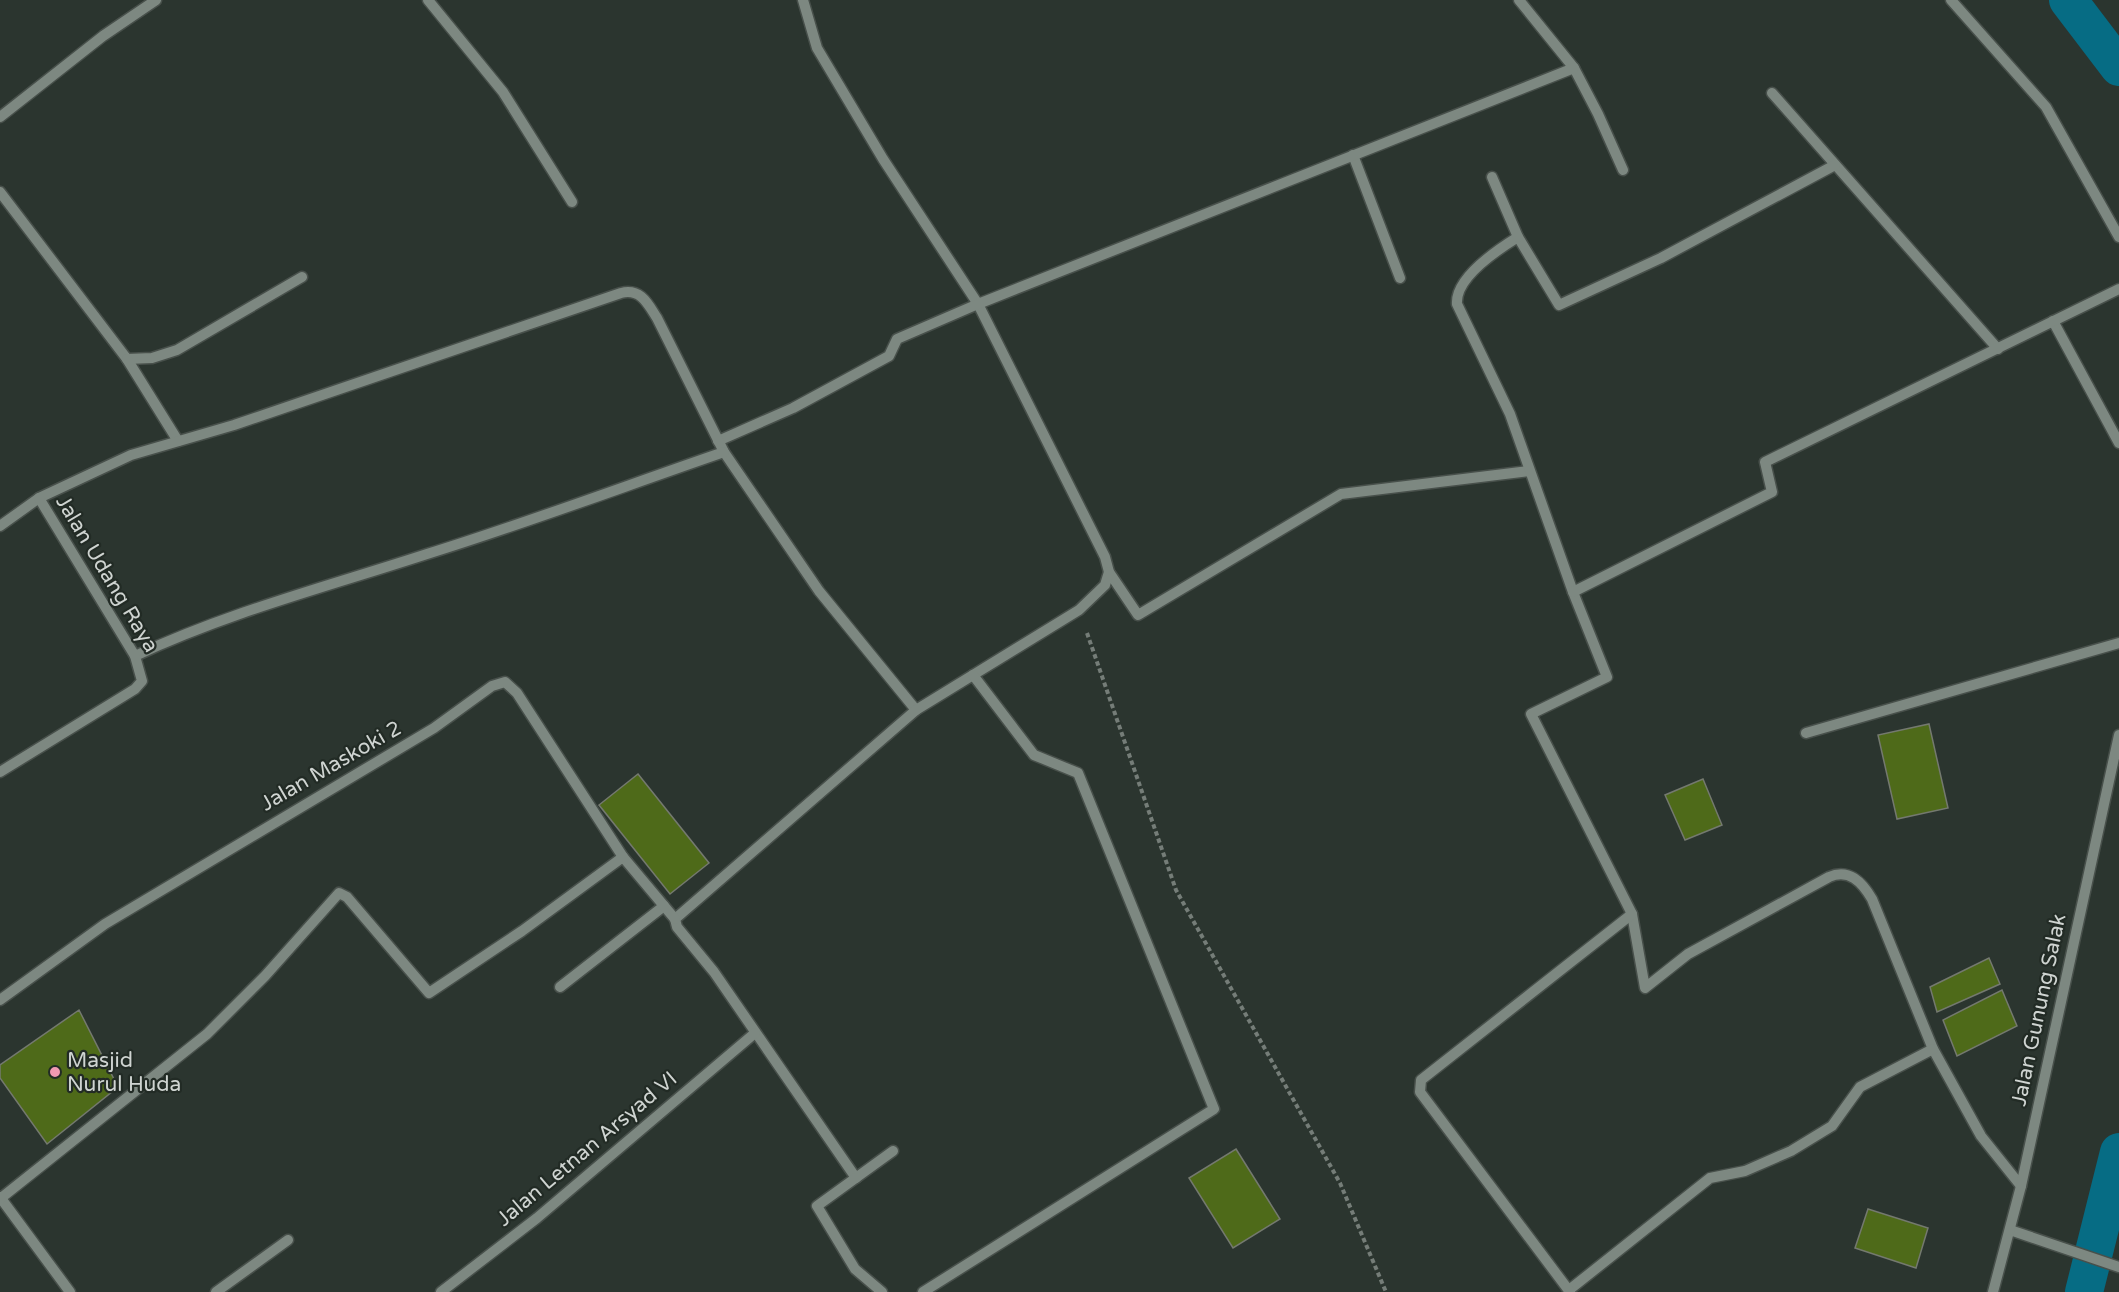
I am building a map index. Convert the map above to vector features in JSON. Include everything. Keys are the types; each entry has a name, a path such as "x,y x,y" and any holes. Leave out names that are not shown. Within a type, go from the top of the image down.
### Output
{"street":[{"path":"0,117 103,36 156,0"},
{"path":"428,0 503,92 572,202"},
{"path":"803,0 817,48 883,159 978,304 1105,557 1109,572 1138,615 1341,494 1529,471"},
{"path":"1519,0 1574,68 1599,114 1623,170"},
{"path":"1951,0 2046,107 2119,237"},
{"path":"718,441 793,408 889,356 897,339 978,304 1574,68"},
{"path":"1772,93 1998,349"},
{"path":"1353,155 1400,278"},
{"path":"1492,177 1518,237 1559,305 1661,258 1835,165"},
{"path":"0,192 127,359 178,441"},
{"path":"1518,237 1485,261 1459,289 1456,300 1510,414 1573,592 1607,677 1531,714 1632,914 1645,988 1688,954 1828,877 1841,873 1852,876 1872,899 1933,1049 1981,1136 2021,1186"},
{"path":"127,359 152,358 177,351 302,277"},
{"path":"1573,592 1772,492 1765,462 2119,289"},
{"path":"0,526 39,498 131,455 246,421 628,291 644,298 657,318 724,452 819,591 916,710"},
{"path":"2053,321 2119,443"},
{"path":"135,656 170,639 269,603 429,554 724,452"},
{"name":"Jalan Udang Raya","path":"0,772 135,689 142,676 135,656 39,498"},
{"path":"675,919 916,710 1078,610 1105,585 1109,572"},
{"path":"1806,733 2119,643"},
{"path":"923,1292 1214,1109 1078,773 1034,755 973,675"},
{"name":"Jalan Maskoki 2","path":"0,1000 105,924 434,728 492,686 505,682 517,693 623,857"},
{"name":"Jalan Gunung Salak","path":"1993,1292 2021,1186 2119,735"},
{"path":"70,1292 0,1198 207,1034 265,976 339,893 347,897 429,993 522,931 623,857 675,919 677,927 714,972 856,1178"},
{"path":"560,987 664,906"},
{"path":"1632,914 1420,1080 1419,1086 1420,1092 1570,1291 1710,1178 1745,1171 1791,1151 1832,1126 1860,1087 1933,1049"},
{"name":"Jalan Letnan Arsyad VI","path":"441,1292 537,1218 755,1033"},
{"path":"882,1292 855,1269 817,1206 892,1152"},
{"path":"2010,1230 2119,1267"},
{"path":"216,1292 288,1239"}],"path":[{"path":"1078,610 1176,890 1340,1183 1386,1292"}],"building":[{"path":"1929,724 1948,808 1897,819 1878,735"},
{"path":"638,774 709,863 670,894 599,805"},
{"path":"1703,779 1722,825 1685,840 1665,795"},
{"path":"1989,958 2000,984 1937,1012 1930,987"},
{"path":"2002,990 2017,1026 1957,1056 1943,1020"},
{"name":"Masjid Nurul Huda","path":"79,1010 118,1087 47,1144 0,1078 0,1065"},
{"path":"1236,1149 1280,1219 1233,1248 1189,1178"},
{"path":"1868,1209 1928,1228 1916,1268 1855,1248"}],"waterway":[{"path":"2068,0 2119,67"},
{"path":"2084,1292 2119,1152"}],"place":[{"name":"Masjid Nurul Huda","path":"55,1072"}]}
